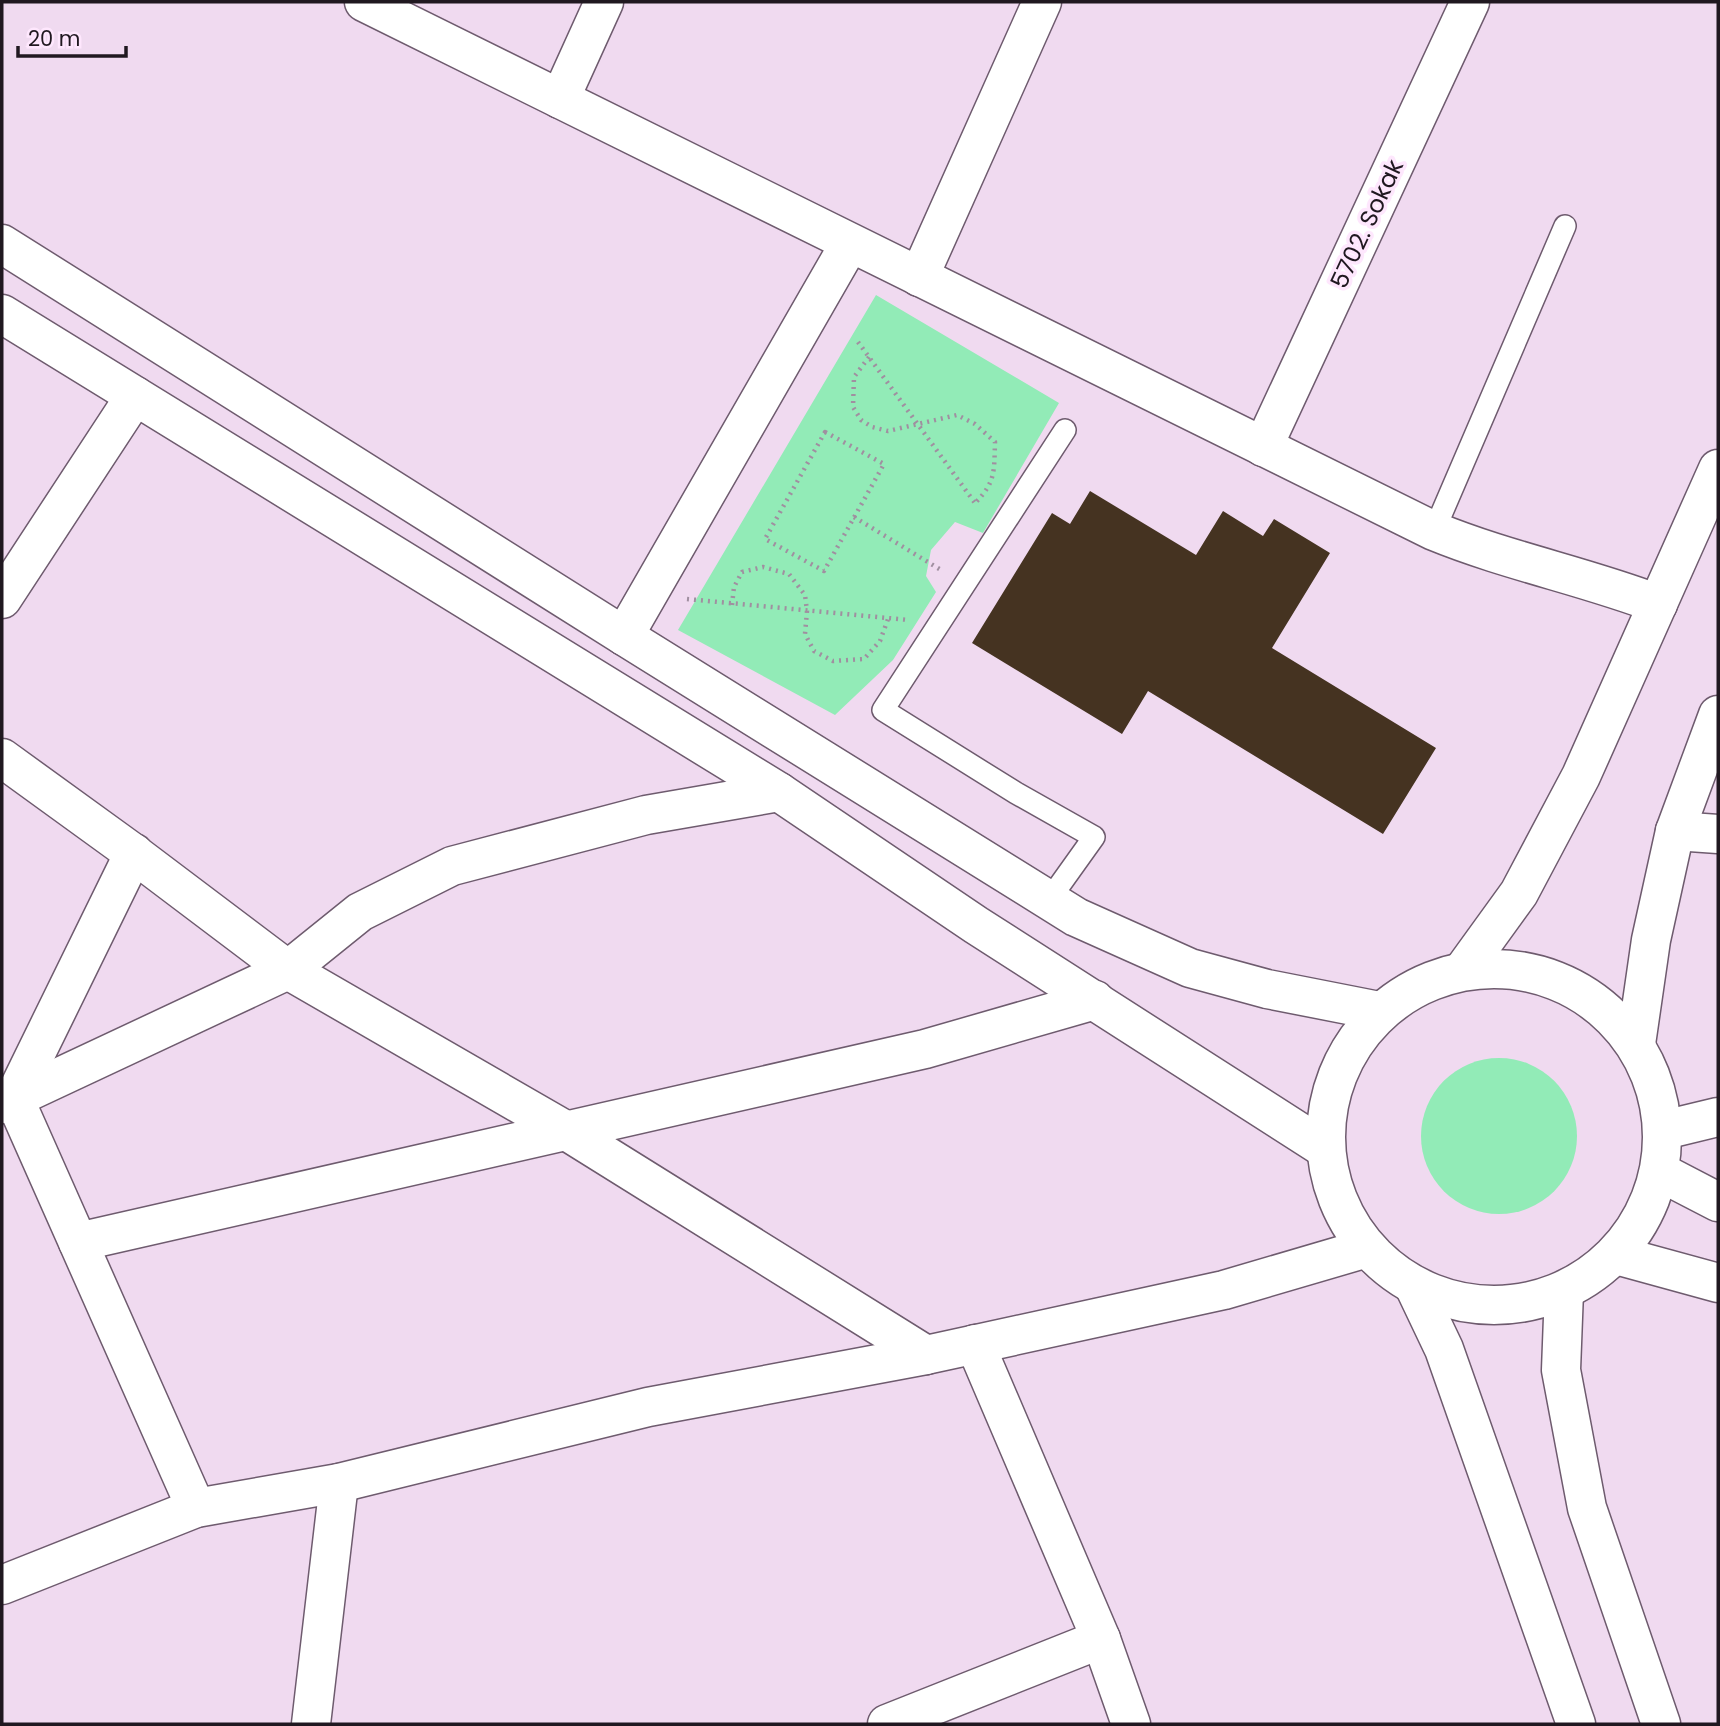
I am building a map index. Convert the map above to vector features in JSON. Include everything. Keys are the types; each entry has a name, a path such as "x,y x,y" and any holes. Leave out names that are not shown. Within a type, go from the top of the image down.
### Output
{"street":[{"path":"363,2 1434,531 1471,546 1584,578 1658,604"},
{"path":"560,99 604,2"},
{"path":"919,277 1042,2"},
{"name":"5702. Sokak","path":"1263,447 1470,2"},
{"path":"624,636 849,243"},
{"path":"2,244 624,636 1076,916 1191,968 1267,989 1379,1011"},
{"path":"2,314 779,792 976,925 1324,1148"},
{"path":"2,599 135,396"},
{"path":"1465,970 1519,893 1581,776 1718,469"},
{"path":"1636,1044 1651,940 1675,831 1718,715"},
{"path":"2,758 134,853 288,970 565,1130 926,1355"},
{"path":"8,1101 288,970 360,912 452,866 646,815 779,792"},
{"path":"1675,831 1718,834"},
{"path":"8,1101 134,853"},
{"path":"1465,970 1527,970 1578,989 1636,1044 1654,1080 1664,1130 1660,1172 1653,1197 1633,1235 1616,1255 1588,1279 1534,1302 1474,1305 1413,1286 1367,1248 1338,1202 1324,1148 1328,1098 1346,1052 1379,1011 1411,988 1465,970"},
{"path":"78,1242 925,1049 1095,1000"},
{"path":"8,1101 78,1242 196,1508"},
{"path":"1664,1130 1718,1117"},
{"path":"1660,1172 1718,1202"},
{"path":"2,1586 196,1508 339,1483 648,1407 926,1355 1224,1290 1367,1248"},
{"path":"1616,1255 1718,1283"},
{"path":"1413,1286 1444,1349 1576,1724"},
{"path":"1564,1291 1561,1370 1587,1508 1661,1724"},
{"path":"975,1344 1101,1639 1131,1724"},
{"path":"311,1724 339,1483"},
{"path":"887,1724 1101,1639"}],"lane":[{"path":"1434,531 1565,226"},
{"path":"1049,900 1094,836 1016,793 883,710 1065,430"}],"path":[{"path":"858,342 975,503 1001,532"},
{"path":"869,357 854,377 852,391 853,407 861,420 872,427 888,431 957,415 975,424 995,442 994,468 988,490 975,503"},
{"path":"825,432 884,464 854,517 824,571 765,539 825,432"},
{"path":"854,517 965,585"},
{"path":"732,605 734,587 742,572 763,566 789,574 805,596 805,634 814,651 833,661 864,659 880,641 888,619"},
{"path":"648,594 732,605 941,622"}],"green space":[{"path":"876,295 1059,403 983,533 955,522 931,550 926,576 936,592 893,660 835,715 678,630"},
{"path":"1499,1058 1529,1064 1554,1081 1571,1106 1577,1136 1571,1166 1554,1191 1529,1208 1499,1214 1469,1208 1444,1191 1427,1166 1421,1136 1427,1106 1444,1081 1469,1064"}],"building":[{"path":"1090,491 1196,555 1223,511 1263,536 1274,519 1330,553 1272,648 1436,748 1383,834 1148,691 1122,734 972,643 1052,513 1070,524"}]}
